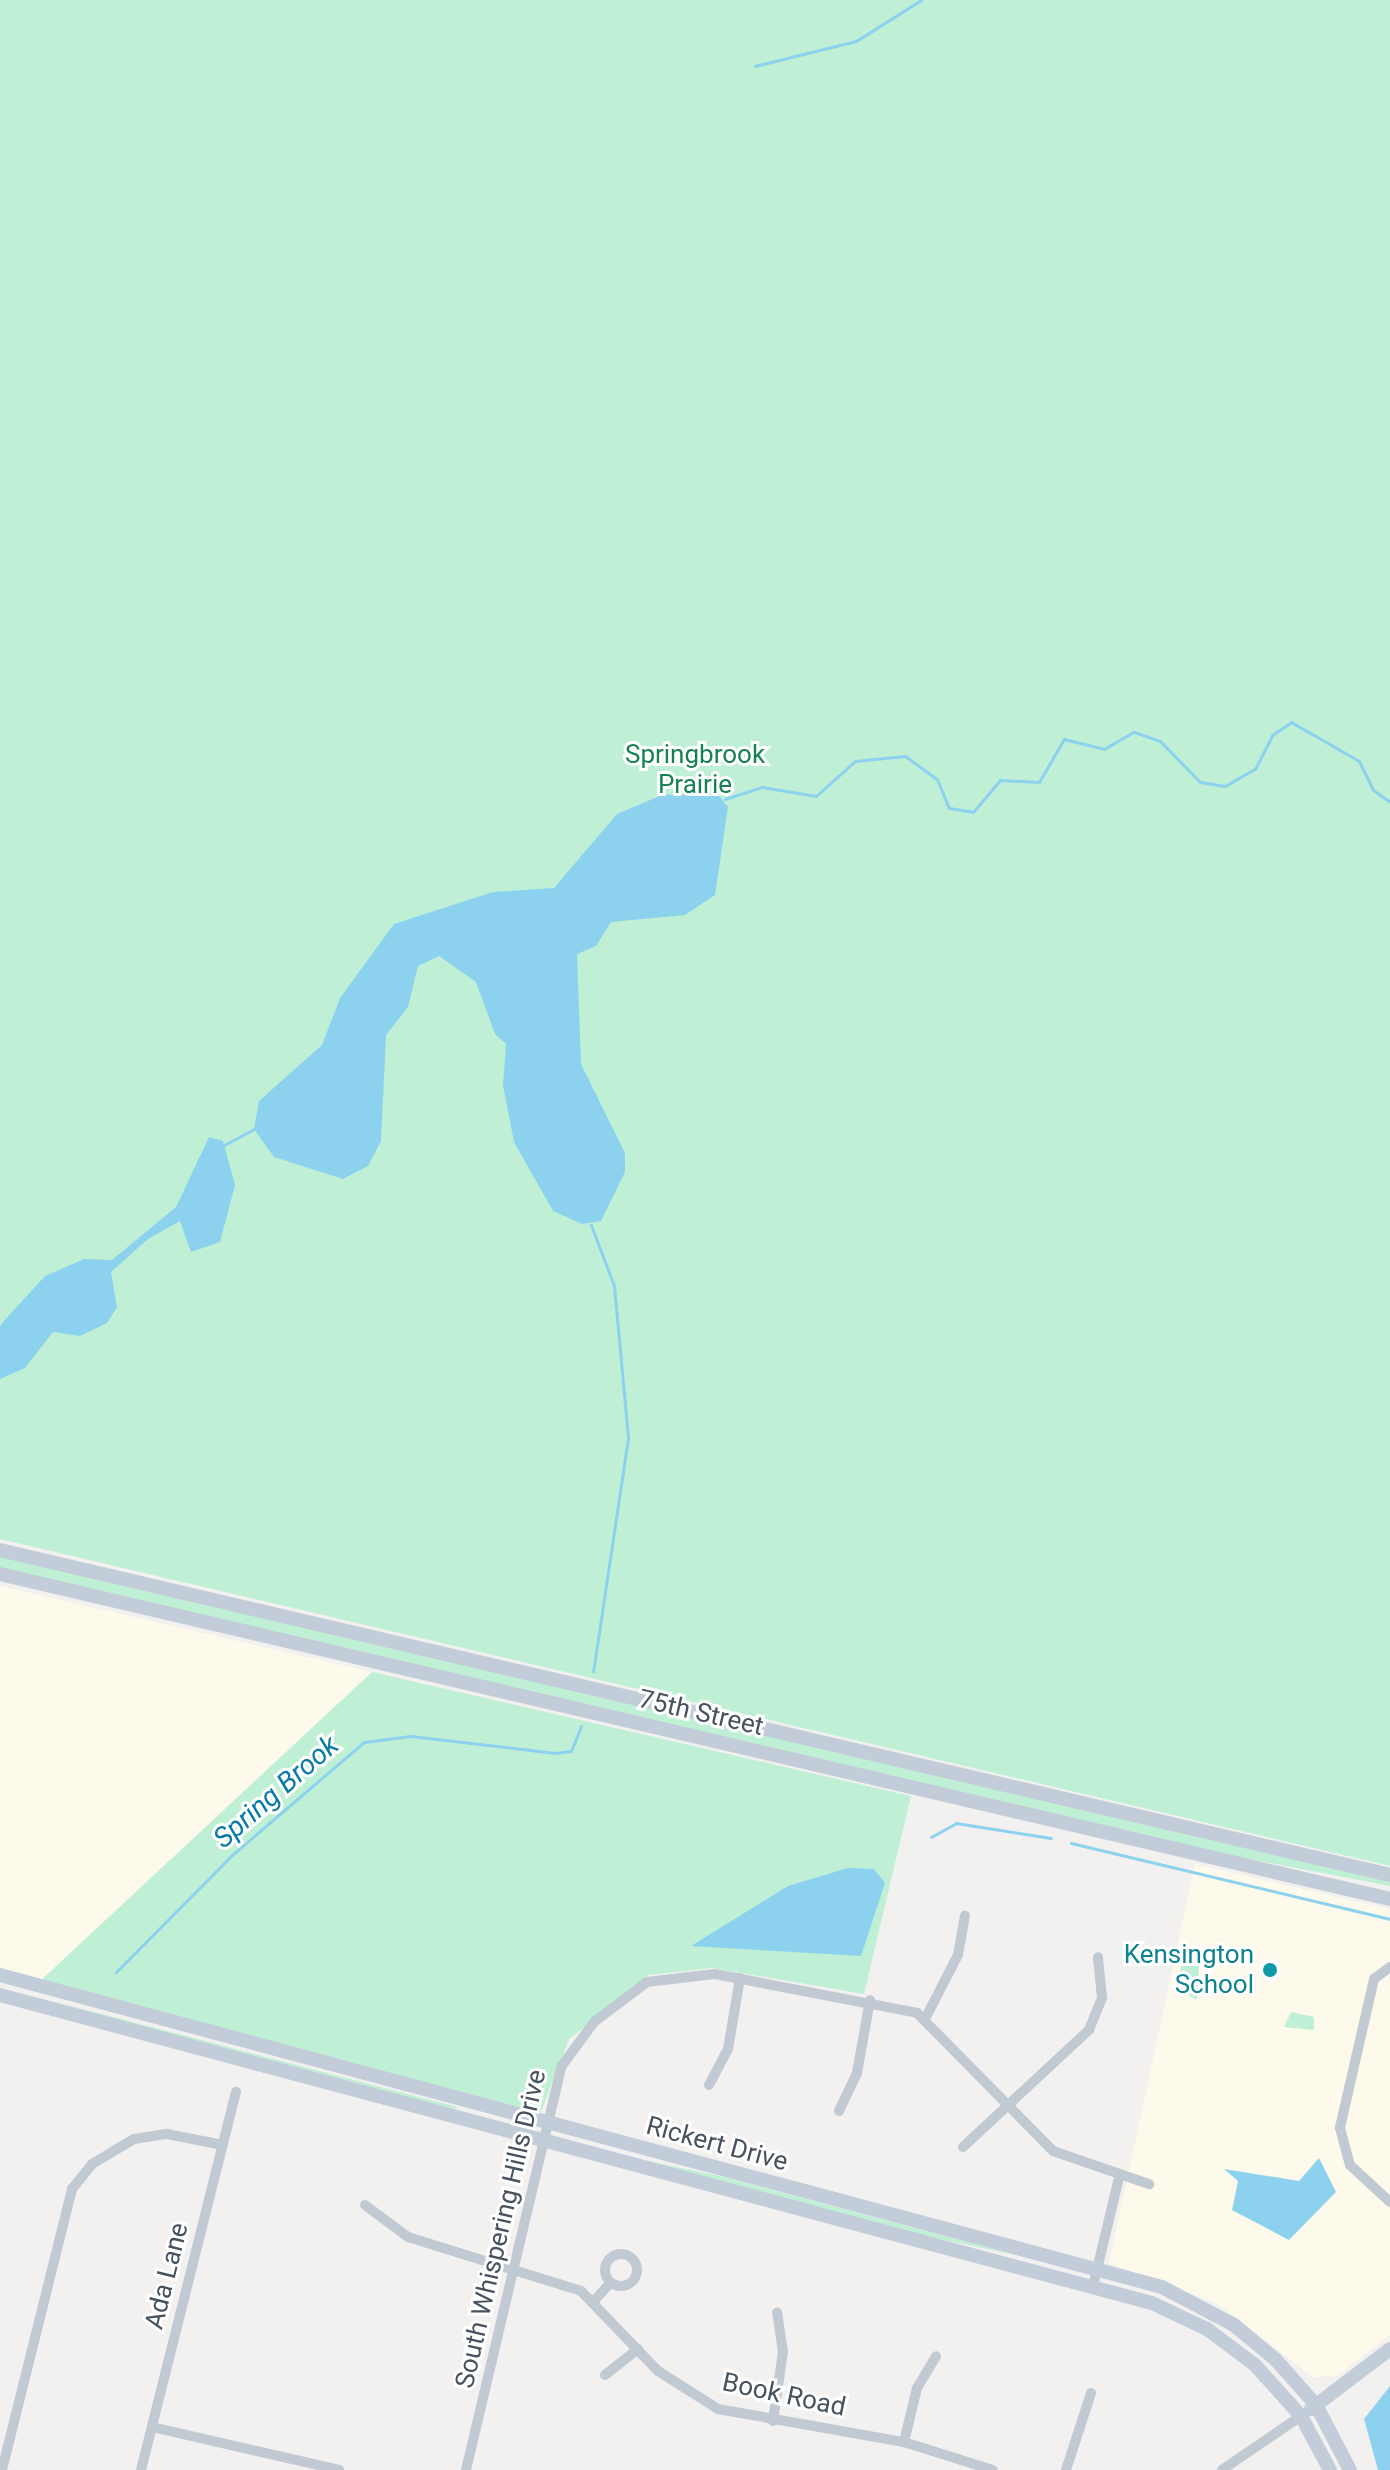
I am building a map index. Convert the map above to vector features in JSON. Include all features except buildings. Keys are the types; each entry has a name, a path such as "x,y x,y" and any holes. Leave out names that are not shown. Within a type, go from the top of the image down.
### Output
{"street":[{"name":"75th Street","path":"0,1550 1390,1875"},
{"name":"75th Street","path":"0,1574 1390,1899"},
{"path":"965,1916 958,1955 926,2017 1053,2151 1119,2178 1149,2184"},
{"path":"963,2147 1089,2030 1102,1998 1098,1957"},
{"path":"1390,1967 1374,1979 1340,2128 1350,2165 1390,2202"},
{"name":"South Whispering Hills Drive","path":"466,2470 546,2124 571,2048 626,1994 672,1974 740,1978 870,2000 926,2017"},
{"name":"Rickert Drive","path":"0,1975 1162,2287 1234,2325 1316,2405 1350,2470"},
{"path":"709,2085 728,2049 740,1978"},
{"name":"Rickert Drive","path":"0,1995 542,2142 1093,2286 1207,2329 1255,2365 1301,2416 1330,2470"},
{"path":"839,2111 857,2073 870,2000"},
{"name":"Ada Lane","path":"141,2470 236,2092"},
{"path":"2,2470 63,2208 81,2176 106,2153 143,2137 223,2145"},
{"path":"1093,2286 1119,2178"},
{"name":"Book Road","path":"365,2205 408,2237 513,2268 594,2301 638,2349 698,2400 773,2421 904,2442 993,2470"},
{"path":"594,2301 611,2282"},
{"path":"773,2421 783,2352 777,2312"},
{"path":"605,2375 638,2349"},
{"path":"1222,2470 1390,2349"},
{"path":"904,2442 917,2388 936,2356"},
{"path":"1066,2470 1091,2393"},
{"path":"152,2427 339,2470"}],"shaded area":[{"path":"0,1586 372,1672 38,1983 0,1969"},
{"path":"1195,1864 1390,1909 1390,2335 1337,2376 1313,2377 1218,2304 1109,2263"}],"green space":[{"name":"Springbrook Prairie","path":"0,0 1390,0 1390,1866 0,1539"},
{"path":"0,1556 1390,1881 1390,1886 1233,1856 0,1569"},
{"path":"372,1672 911,1796 864,1994 712,1968 649,1975 569,2039 540,2114 38,1983"},
{"path":"1182,1964 1199,1965 1197,2000 1176,1988"},
{"path":"37,1997 457,2107 360,2089"},
{"path":"1291,2012 1314,2017 1314,2030 1284,2027"},
{"path":"634,2158 724,2177 1020,2256 921,2235"}],"water":[{"path":"717,793 728,807 715,895 685,915 611,922 596,946 577,954 581,1064 625,1153 625,1172 601,1221 582,1224 553,1211 514,1142 503,1085 506,1044 495,1034 476,982 439,956 418,966 408,1007 386,1035 381,1141 368,1166 343,1179 274,1157 254,1129 259,1101 322,1045 340,998 394,924 493,892 554,888 617,814 662,795"},
{"path":"209,1137 223,1141 235,1185 220,1242 191,1252 180,1221 148,1239 111,1272 117,1307 107,1323 80,1336 53,1332 25,1368 0,1379 0,1326 11,1313 45,1276 84,1259 112,1260 176,1207"},
{"path":"848,1868 874,1869 885,1883 861,1956 691,1946 788,1886"},
{"path":"1319,2158 1336,2192 1289,2240 1232,2210 1238,2181 1224,2169 1299,2181"},
{"path":"1390,2386 1390,2470 1378,2470 1364,2419"}],"waterway":[{"path":"755,66 856,41 921,0"},
{"name":"Spring Brook","path":"725,799 762,787 816,796 855,761 905,756 937,779 949,808 973,812 1000,780 1039,782 1064,739 1104,749 1134,732 1160,741 1200,782 1225,786 1255,769 1272,735 1291,722 1359,761 1373,790 1390,802"},
{"path":"224,1145 254,1129"},
{"name":"Spring Brook","path":"591,1225 614,1286 628,1438 593,1671"},
{"name":"Spring Brook","path":"116,1972 232,1855 364,1742 411,1736 555,1753 571,1751 581,1726"},
{"path":"931,1837 956,1823 1051,1838"},
{"path":"1071,1843 1390,1919"}],"place":[{"name":"Kensington School","path":"1270,1970"}]}
